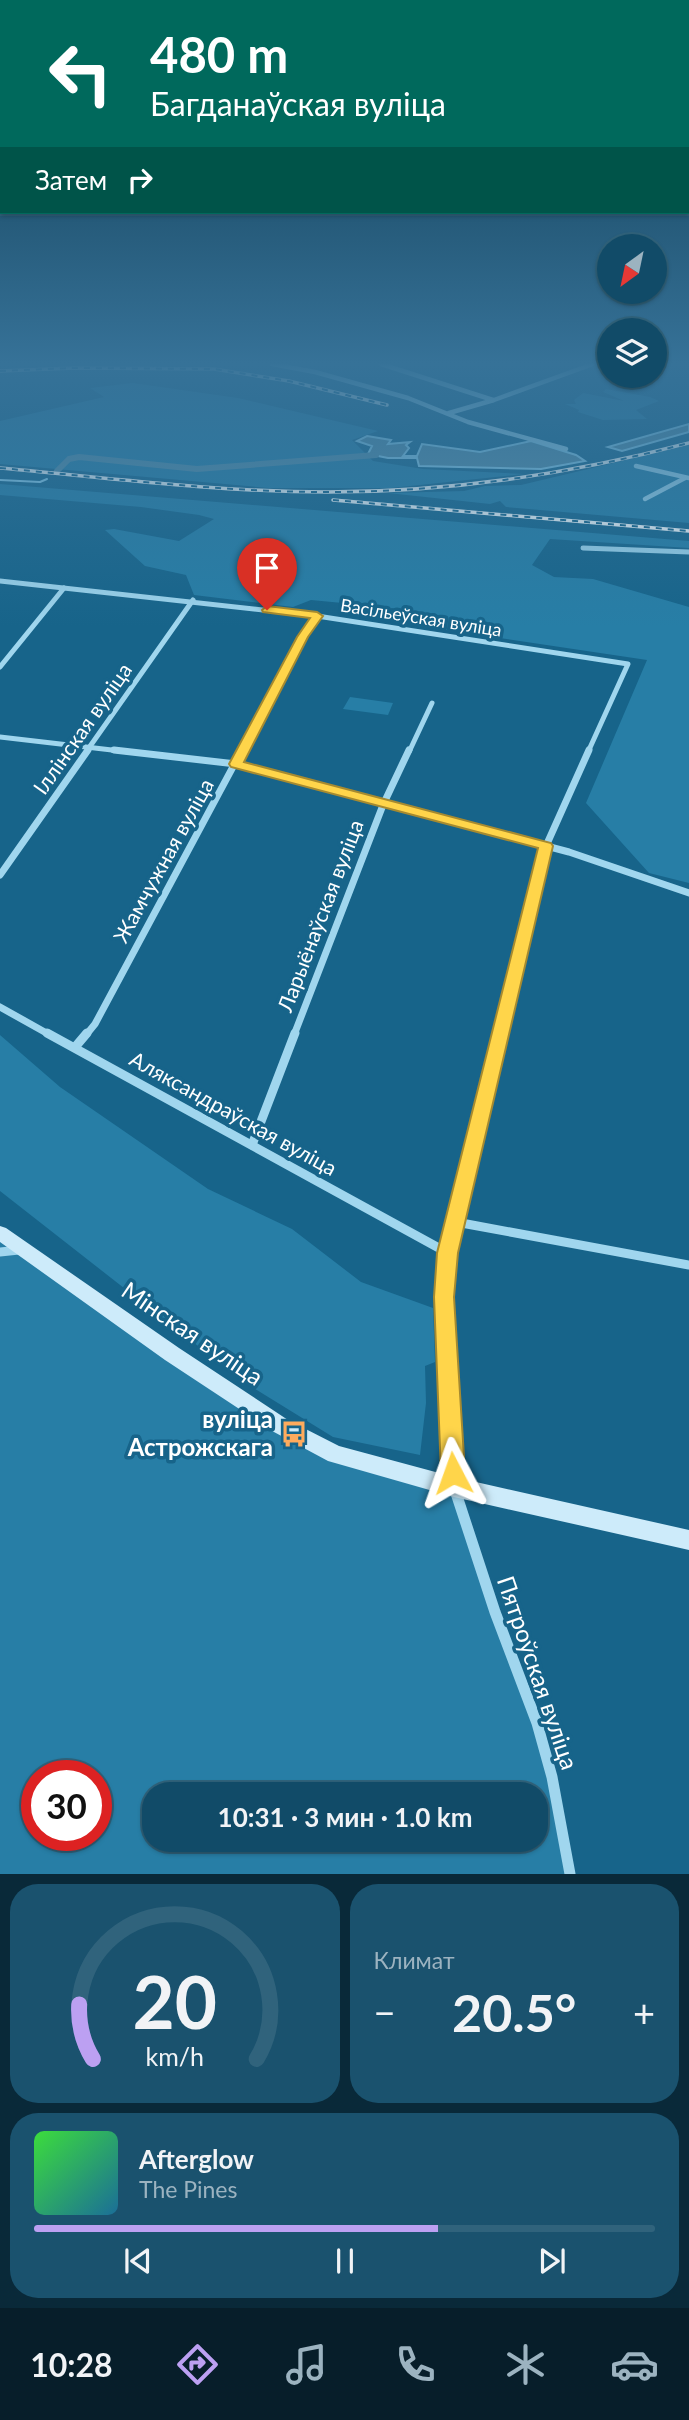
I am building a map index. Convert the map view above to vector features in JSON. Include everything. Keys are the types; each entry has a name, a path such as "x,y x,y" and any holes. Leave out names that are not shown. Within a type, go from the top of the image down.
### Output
{"main road":[{"name":"Мінская вуліца","path":"0,1233 172,1354 309,1443 367,1465 454,1488 689,1540"}],"street":[{"path":"636,466 688,477"},
{"path":"645,499 688,477"},
{"path":"583,548 689,552"},
{"name":"Васільеўская вуліца","path":"0,581 193,600 317,616 628,664"},
{"path":"0,667 64,588"},
{"name":"Іллінская вуліца","path":"0,876 193,600"},
{"name":"Жамчужная вуліца","path":"76,1046 94,1024 302,637 317,616"},
{"name":"Пятроўская вуліца","path":"570,1874 544,1746 454,1488 444,1309 448,1253 546,846 628,664"},
{"name":"Ларыёнаўская вуліца","path":"252,1145 383,805 432,703"},
{"path":"0,737 236,764 546,846 689,893"},
{"name":"Аляксандраўская вуліца","path":"0,1007 76,1046 448,1253"},
{"path":"456,1222 689,1265"},
{"path":"0,1252 23,1249"}],"shaded area":[{"path":"0,451 363,451 373,461 423,469 524,474 391,488 269,488 0,464"},
{"path":"369,451 406,451 403,456 417,456 419,451 565,451 585,461 541,469 419,466 417,458 388,458 368,454"},
{"path":"662,451 689,451 689,523 506,507 500,501 490,504 388,493 464,491 485,486 521,485"},
{"path":"0,484 689,541 689,548 550,539 532,565 554,577 593,579 689,607 689,883 649,873 586,803 647,660 426,627 424,621 413,614 392,608 374,612 353,604 311,600 293,607 194,595 186,575 145,566 105,530 114,529 179,541 214,519 141,507 0,495"},
{"path":"350,697 393,703 388,715 343,709"},
{"path":"0,1035 60,1087 208,1189 292,1229 361,1282 433,1308 435,1362 425,1366 426,1403 420,1455 333,1437 244,1382 0,1191"},
{"path":"0,1233 281,1426 454,1487 537,1723 570,1874 0,1874"}],"waterway":[{"path":"57,471 69,459 79,457 197,469 376,455"},
{"path":"0,480 40,482 47,479"}],"railway":[{"path":"0,468 246,490 374,491 510,479 655,451"},
{"path":"333,500 689,531"}],"place":[{"name":"вуліца Астрожскага","path":"294,1434"}],"route":[{"path":"267,610 317,616 302,637 236,764 546,846 448,1253 444,1297 453,1473"}]}
